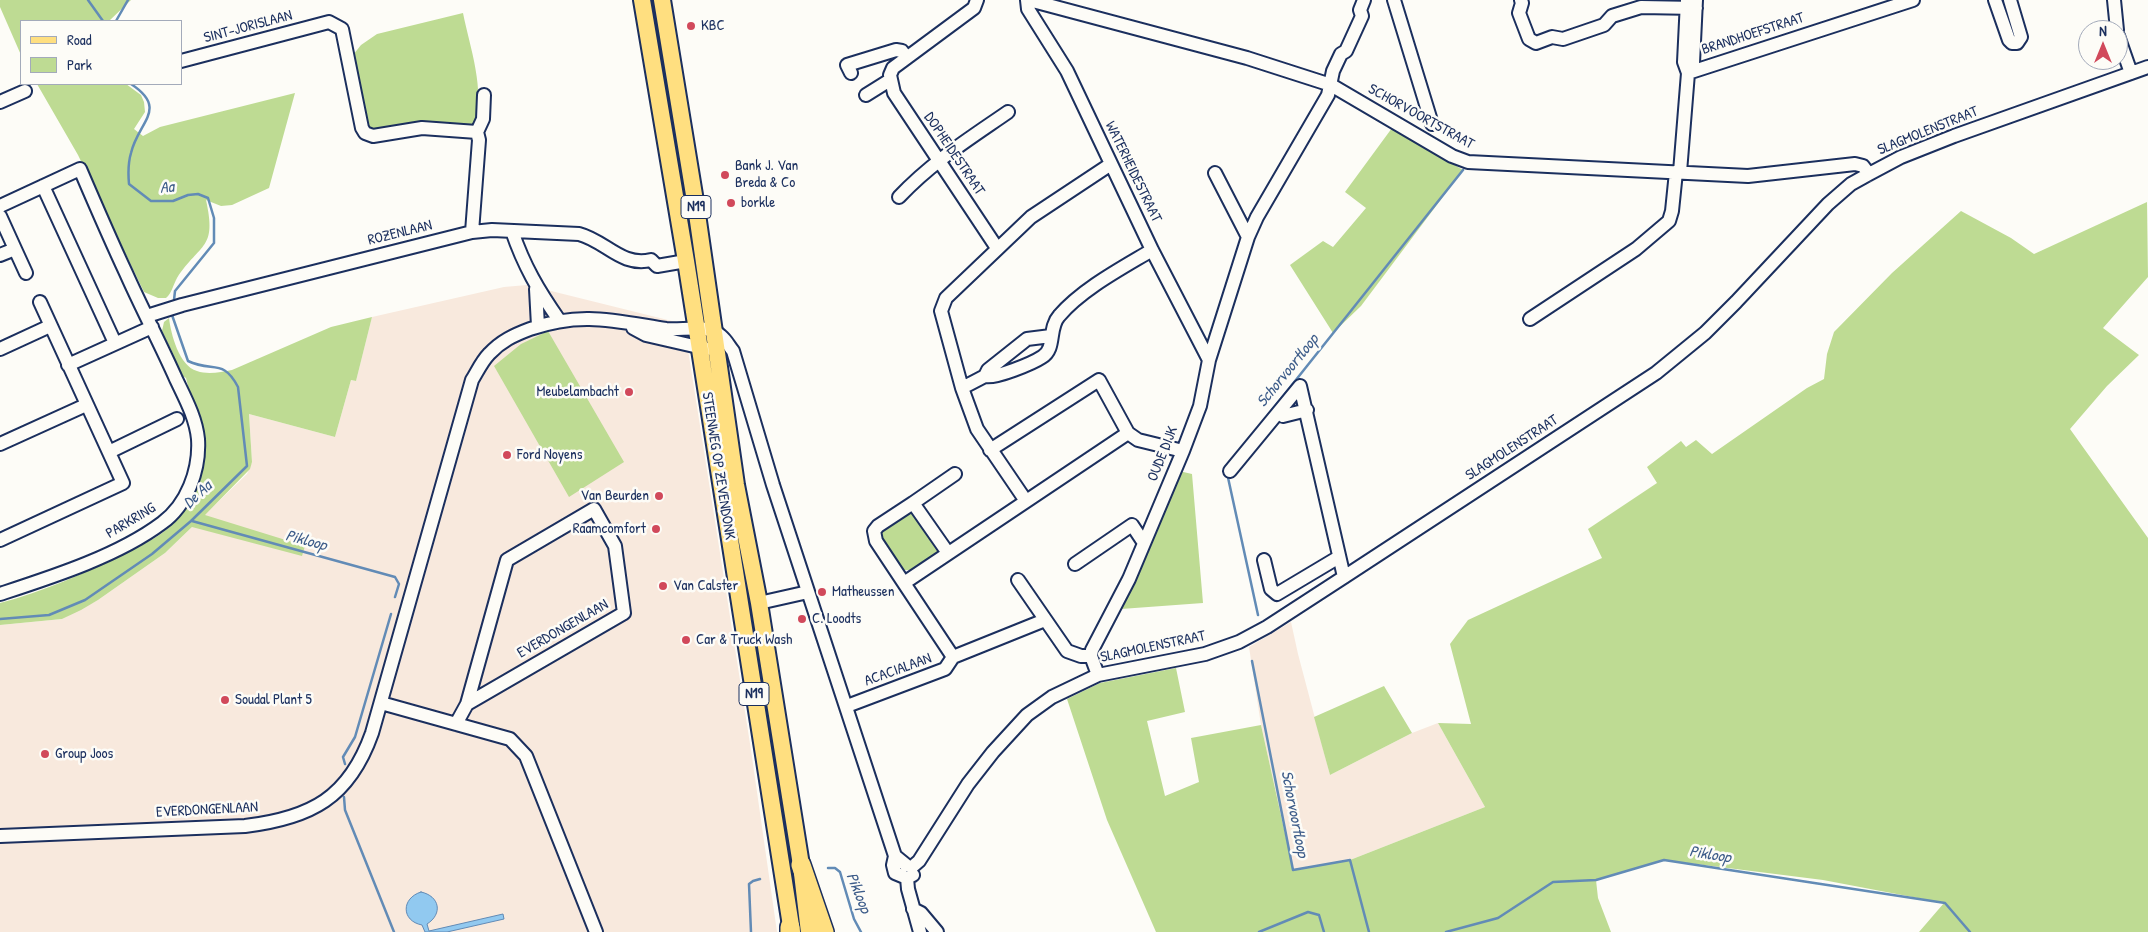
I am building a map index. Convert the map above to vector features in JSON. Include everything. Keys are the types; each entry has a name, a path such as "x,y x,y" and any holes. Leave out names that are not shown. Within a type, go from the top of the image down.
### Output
{"highway":[{"path":"801,865 824,932"}],"main road":[{"name":"STEENWEG OP ZEVENDONK","path":"642,0 686,261 791,930"},
{"name":"STEENWEG OP ZEVENDONK","path":"662,0 696,207 712,331 736,485 759,603 801,865 809,932"}],"street":[{"path":"866,95 890,78 893,68 906,57 974,8 978,0"},
{"name":"SCHORVOORTSTRAAT","path":"1028,0 1247,58 1331,85 1452,156 1468,162 1748,176 1855,164 1863,166 1868,174"},
{"name":"WATERHEIDESTRAAT","path":"1028,0 1028,9 1067,71 1152,250 1209,360"},
{"name":"OUDE DIJK","path":"1091,656 1129,579 1200,406 1209,360 1248,237 1271,192 1328,95 1333,71 1341,54 1346,51 1362,16 1360,10 1364,0"},
{"path":"1394,0 1432,124"},
{"path":"1521,0 1519,13 1529,40 1536,43 1552,37 1563,39 1604,25 1612,16 1641,7 1691,4 1684,62 1688,73 1678,172 1669,221 1631,252 1530,319"},
{"name":"BRANDHOEFSTRAAT","path":"1688,73 1913,0"},
{"path":"1995,0 2009,40 2012,43 2017,43 2021,37 2021,32 2010,0"},
{"path":"2114,0 2116,20"},
{"name":"SINT-JORISLAAN","path":"182,61 330,22 342,29 362,128 365,133 373,136 422,128 477,132"},
{"path":"851,73 847,65 896,50 902,51 906,57"},
{"path":"2128,64 2131,73"},
{"name":"SLAGMOLENSTRAAT","path":"907,871 919,861 968,784 1015,727 1027,714 1052,697 1098,675 1205,654 1239,642 1267,627 1656,372 1697,339 1736,302 1828,204 1868,174 1888,162 2148,67"},
{"name":"DOPHEIDESTRAAT","path":"890,78 894,93 997,248"},
{"path":"0,102 25,91"},
{"path":"472,232 479,140 477,132 483,119 484,95"},
{"path":"899,197 920,175 938,160 1008,112"},
{"path":"1026,501 977,430 962,388 941,311 942,305 946,298 997,248 1044,208 1111,164"},
{"name":"PARKRING","path":"0,594 42,580 115,550 163,523 181,503 189,490 198,462 198,439 195,422 80,169 43,186"},
{"path":"1215,173 1248,237"},
{"path":"0,206 43,186 115,343"},
{"path":"0,216 26,273"},
{"name":"ROZENLAAN","path":"68,365 115,343 150,321 182,305 472,232 512,231 579,234 590,237 627,260 640,263 650,260 657,266 686,261"},
{"path":"512,231 518,249 536,287 559,320"},
{"path":"0,255 14,248"},
{"path":"985,376 988,378 1043,357 1050,347 1051,336 1060,314 1090,289 1152,250"},
{"path":"536,287 538,326"},
{"path":"0,540 123,483 40,302"},
{"name":"EVERDONGENLAAN","path":"0,836 245,826 277,822 302,814 338,791 352,776 364,755 381,703 472,380 488,355 510,336 559,320 583,318 615,320 673,330 696,329 712,331"},
{"name":"EVERDONGENLAAN","path":"615,320 646,334 716,351"},
{"path":"0,349 50,326"},
{"path":"712,331 721,335 733,351 808,592 895,856 907,871 913,909 920,932"},
{"path":"962,388 985,376 988,370 1027,338 1051,336"},
{"path":"716,351 740,378"},
{"path":"990,450 1099,380 1128,433 1138,440 1183,451"},
{"path":"1230,471 1300,386 1344,577"},
{"path":"0,444 86,405"},
{"path":"1284,416 1307,410"},
{"path":"109,452 178,419"},
{"path":"904,582 1128,433"},
{"name":"ACACIALAAN","path":"953,656 876,541 874,531 878,526 955,474"},
{"path":"913,503 948,553"},
{"name":"EVERDONGENLAAN","path":"456,724 467,704 507,560 594,509 615,546 624,613 467,704"},
{"path":"1075,564 1132,525 1144,543"},
{"path":"1264,560 1271,589 1277,594 1340,556"},
{"path":"1018,580 1067,651 1081,656 1091,656 1098,675"},
{"path":"759,603 808,592"},
{"name":"ACACIALAAN","path":"847,706 945,669 953,656 1045,620"},
{"path":"381,703 510,739 526,756 596,932"},
{"path":"913,909 921,912 937,932"}],"shaded area":[{"path":"527,285 684,324 751,750 777,932 0,932 0,625 62,619 98,600 165,553 247,474 252,462 249,414 335,437 351,380 356,381 372,317 504,287"},
{"path":"1291,622 1330,775 1412,733 1438,723 1485,807 1350,860 1293,870 1261,725 1249,647"}],"green space":[{"path":"0,0 131,0 110,20 20,20 20,53 0,7"},
{"path":"649,0 657,0 703,294 699,295"},
{"path":"463,13 478,84 477,112 474,125 375,131 367,126 353,55 361,45 377,34"},
{"path":"38,85 127,85 141,95 144,102 145,112 134,129 143,136 160,127 295,93 269,188 232,205 221,206 206,200 209,216 208,237 200,251 177,278 166,298 158,298 144,292 78,155"},
{"path":"1392,128 1463,170 1361,306 1333,333 1290,265 1323,241 1333,247 1366,208 1345,192"},
{"path":"2147,202 2148,277 2103,328 2139,355 2107,386 2070,429 2148,538 2148,932 1919,932 1944,903 1823,880 1664,860 1596,880 1598,898 1611,932 1156,932 1107,820 1067,699 1100,683 1176,668 1185,712 1147,721 1165,796 1199,782 1191,738 1261,725 1293,870 1350,860 1485,807 1438,723 1471,724 1450,644 1468,620 1602,558 1588,529 1657,483 1647,467 1681,441 1686,447 1696,440 1712,454 1807,388 1824,379 1827,354 1834,332 1892,273 1961,211 2011,238 2034,254"},
{"path":"372,317 356,381 351,380 335,437 249,414 252,462 250,469 205,515 305,546 302,556 192,527 165,553 81,610 62,619 0,625 0,603 64,581 149,541 169,528 181,516 190,502 201,478 203,460 186,387 188,386 186,378 179,374 173,354 162,331 164,322 169,318 177,349 185,363 197,371 210,373 232,370 331,327"},
{"path":"548,331 624,462 569,497 494,366 521,344"},
{"path":"1179,471 1192,474 1203,603 1121,609"},
{"path":"908,512 916,515 937,544 938,551 911,570 902,570 880,537 881,529"},
{"path":"1384,686 1412,733 1330,775 1314,717"}],"water":[{"path":"421,892 432,897 437,906 435,915 427,924 429,931 503,914 504,919 447,932 425,932 422,925 410,919 406,909 410,899"}],"waterway":[{"path":"88,0 102,20"},
{"name":"Aa","path":"117,20 128,0"},
{"name":"Aa","path":"132,85 148,101 150,109 131,153 128,168 129,184 151,201 173,201 188,195 198,194 208,198 214,218 214,243 175,291 174,300"},
{"name":"Schorvoortloop","path":"1268,415 1463,170"},
{"name":"De Aa","path":"0,619 49,615 85,600 152,554 191,521 247,466 238,387 233,378 222,369 188,361 172,315"},
{"name":"Schorvoortloop","path":"1227,473 1258,615"},
{"name":"Pikloop","path":"192,521 395,577 399,584 395,597"},
{"name":"Pikloop","path":"345,764 343,757 355,737 391,614"},
{"name":"Schorvoortloop","path":"1252,661 1293,870 1350,860 1369,932"},
{"name":"Pikloop","path":"344,797 345,810 394,932"},
{"name":"Pikloop","path":"1446,932 1498,918 1553,882 1596,880 1664,860 1945,903 1970,932"},
{"name":"Pikloop","path":"828,868 835,868 840,872 854,919 861,932"},
{"name":"Pikloop","path":"751,932 749,884 760,879"},
{"name":"Pikloop","path":"1259,932 1308,912 1319,915 1324,932"}],"place":[{"name":"KBC","path":"691,26"},
{"name":"Bank J. Van Breda & Co","path":"725,175"},
{"name":"borkle","path":"731,203"},
{"name":"Meubelambacht","path":"629,392"},
{"name":"Ford Noyens","path":"507,455"},
{"name":"Van Beurden","path":"659,496"},
{"name":"Raamcomfort","path":"656,529"},
{"name":"Van Calster","path":"663,586"},
{"name":"Matheussen","path":"822,592"},
{"name":"C. Loodts","path":"802,619"},
{"name":"Car & Truck Wash","path":"686,640"},
{"name":"Soudal Plant 5","path":"225,700"},
{"name":"Group Joos","path":"45,754"}]}
